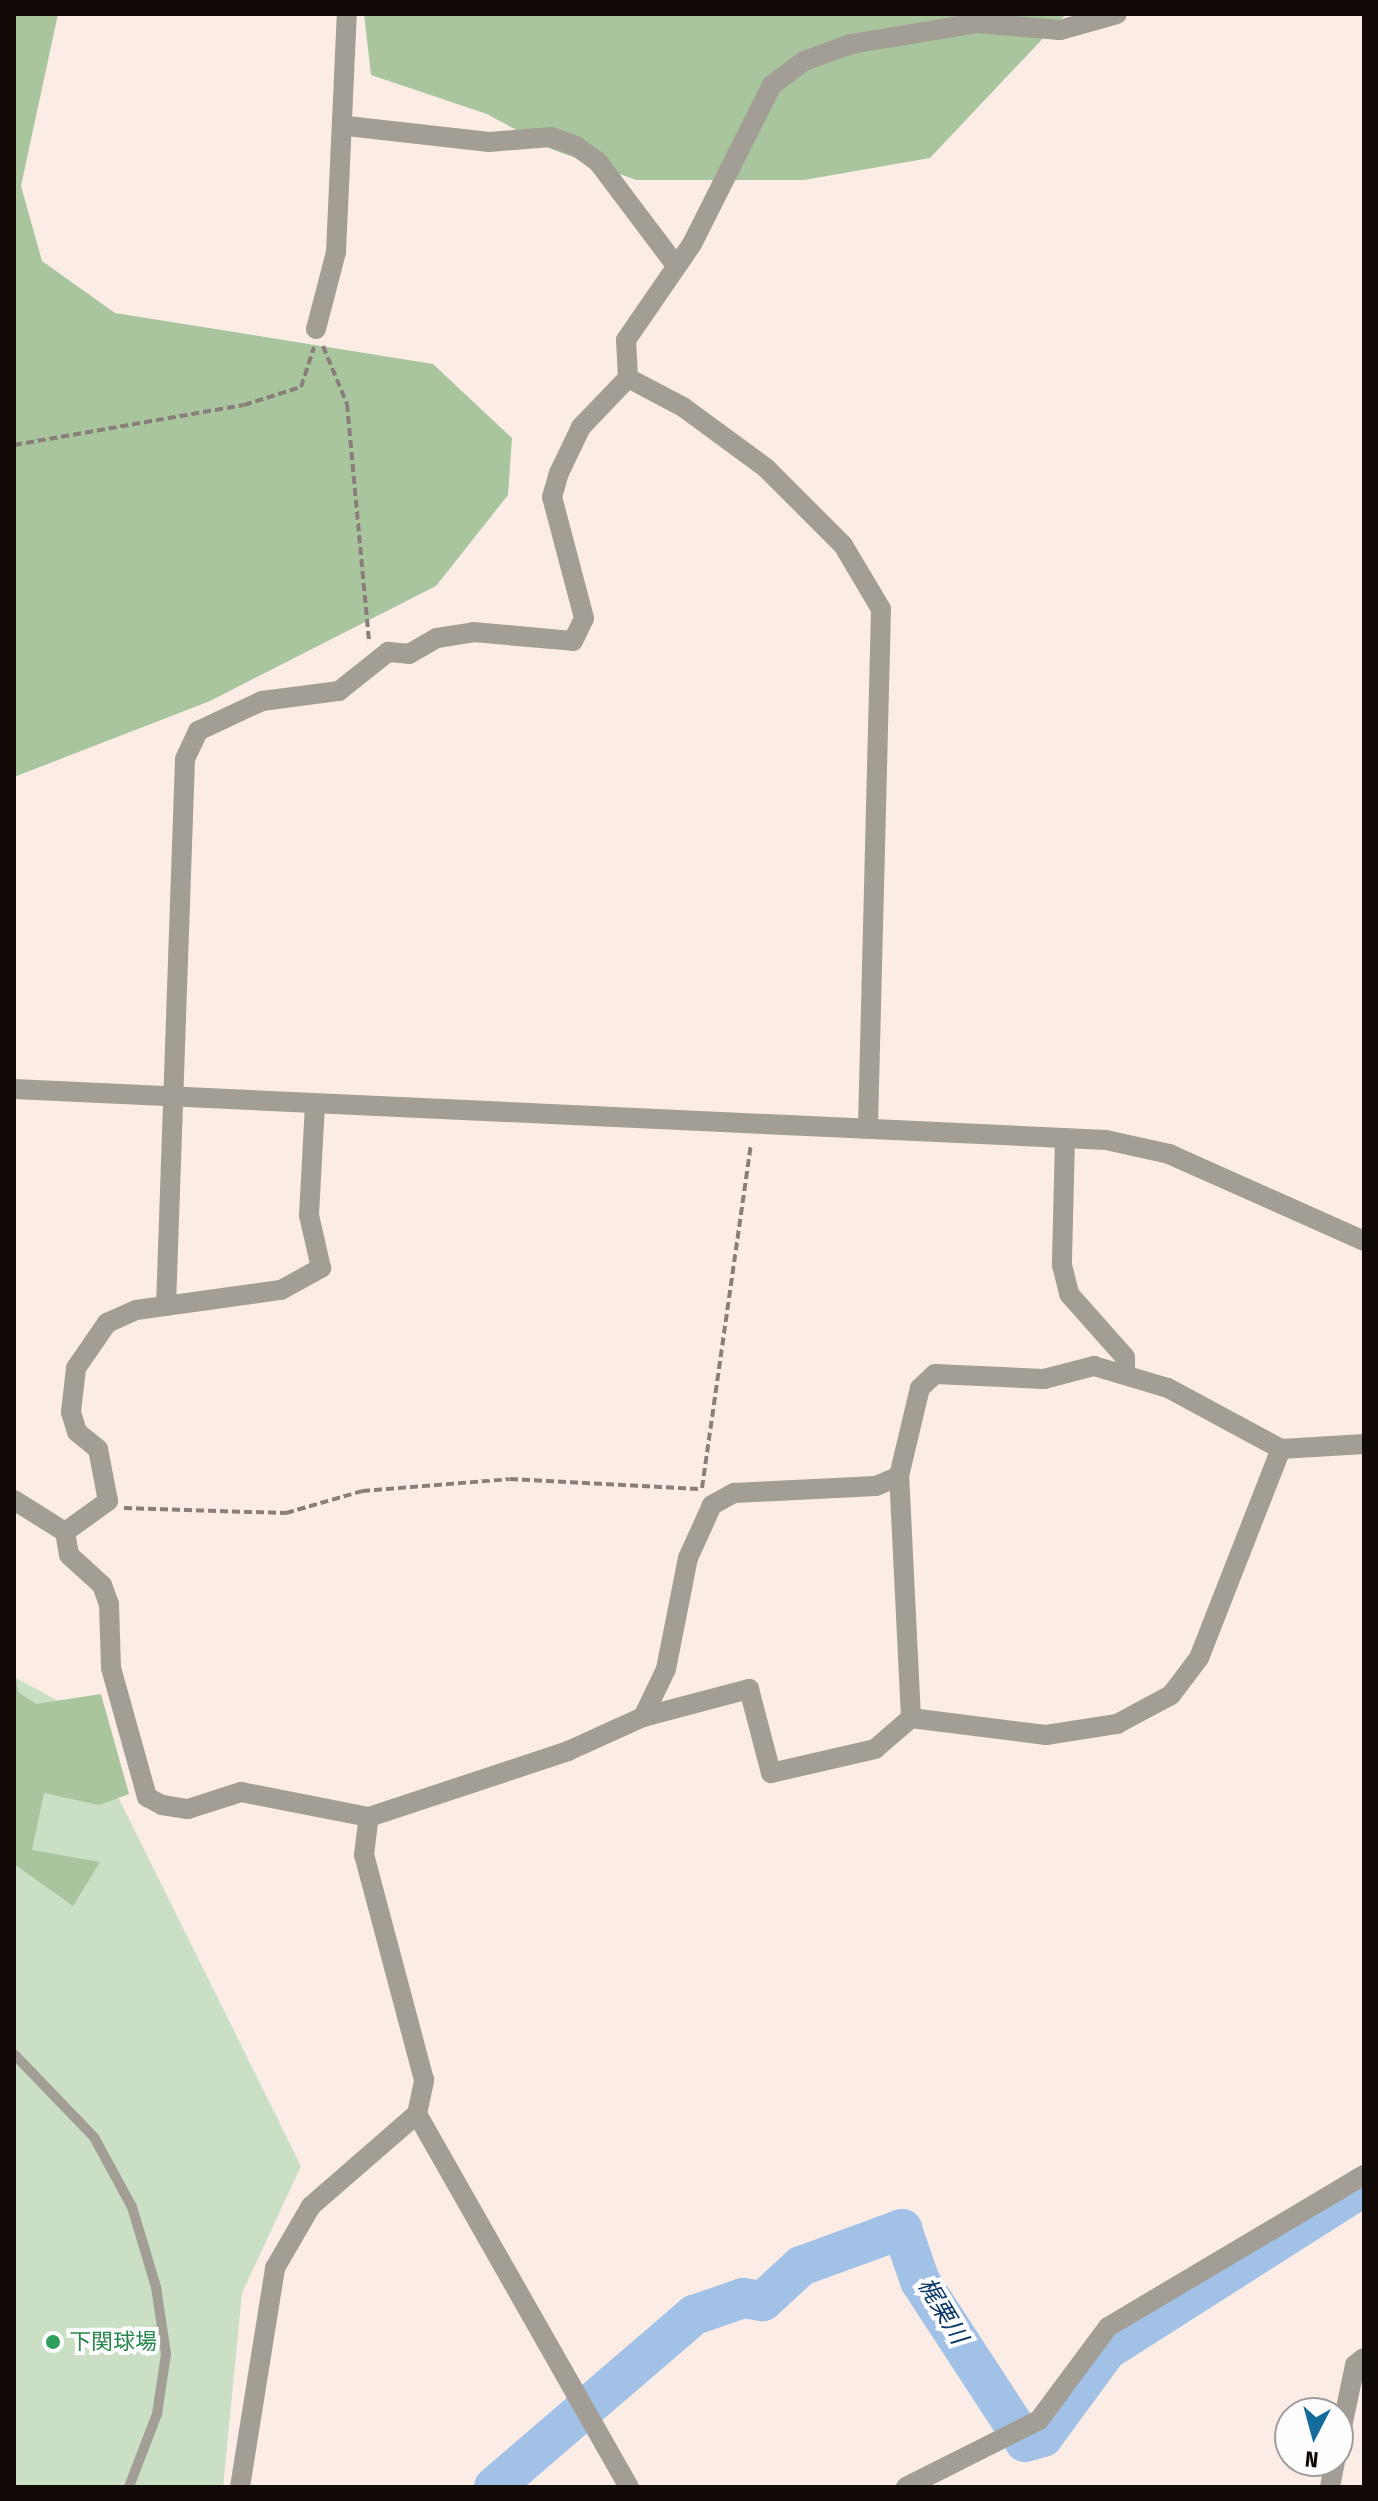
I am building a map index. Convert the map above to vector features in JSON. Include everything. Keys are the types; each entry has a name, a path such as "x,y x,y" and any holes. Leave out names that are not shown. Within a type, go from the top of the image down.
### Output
{"street":[{"path":"316,329 336,252 347,126 347,14"},
{"path":"166,1306 179,1095 185,759 198,731 216,718 262,701 339,691 388,652 409,654 437,638 473,632 573,641 584,618 552,497 581,427 628,378 626,340 674,263 692,244 757,104 788,69 851,44 1000,22 1060,30 1117,14"},
{"path":"347,126 489,142 551,137 576,146 598,162 674,263"},
{"path":"628,378 683,407 766,468 843,545 881,609 884,683 868,1127"},
{"path":"14,1089 1065,1138 1169,1154 1364,1241"},
{"path":"65,1532 108,1501 98,1449 77,1432 71,1412 76,1368 107,1323 166,1306 281,1290 321,1268 309,1215 315,1103"},
{"path":"1065,1138 1062,1265 1069,1294 1125,1357 1125,1371"},
{"path":"911,1718 899,1476 920,1388 935,1374 1008,1380 1094,1366 1125,1371 1281,1449 1364,1444"},
{"path":"14,1500 65,1532 69,1555 102,1585 109,1604 111,1668 147,1797 188,1809 241,1792 369,1817 568,1751 643,1717 749,1689 771,1773 875,1749 911,1718 1046,1735 1117,1724 1161,1702 1199,1658 1281,1449"},
{"path":"643,1717 666,1669 688,1558 707,1497 876,1486 899,1476"},
{"path":"240,2487 275,2268 290,2237 311,2206 417,2114 424,2080 367,1870 362,1835 369,1817"},
{"path":"417,2114 629,2487"},
{"path":"906,2487 1039,2420 1108,2327 1364,2175"},
{"path":"1348,2397 1355,2365 1364,2358"}],"lane":[{"path":"14,2054 94,2137 132,2207 156,2287 166,2354 160,2399 129,2487"}],"path":[{"path":"14,445 244,405 301,387 316,329"},
{"path":"316,329 347,404 371,665"},
{"path":"108,1501 118,1508 286,1513 362,1491 510,1479 707,1497 742,1248 753,1122"},
{"path":"1364,1983 1364,2021"}],"green space":[{"path":"14,14 58,14 21,186 42,261 115,313 433,364 512,438 508,495 436,586 210,701 14,777"},
{"path":"364,14 1066,14 930,158 804,180 636,180 551,149 487,114 371,75"},
{"path":"14,1664 18,1692 36,1704 101,1694 129,1794 99,1805 44,1793 32,1850 100,1862 73,1906 14,1864"},
{"path":"14,1677 75,1710 301,2166 242,2293 223,2487 14,2487"}],"waterway":[{"name":"梶栗川","path":"494,2487 694,2315 743,2298 763,2301 801,2266 902,2229 920,2281 1025,2442 1043,2437 1107,2350 1364,2186"}],"place":[{"name":"下関球場","path":"53,2342"}]}
